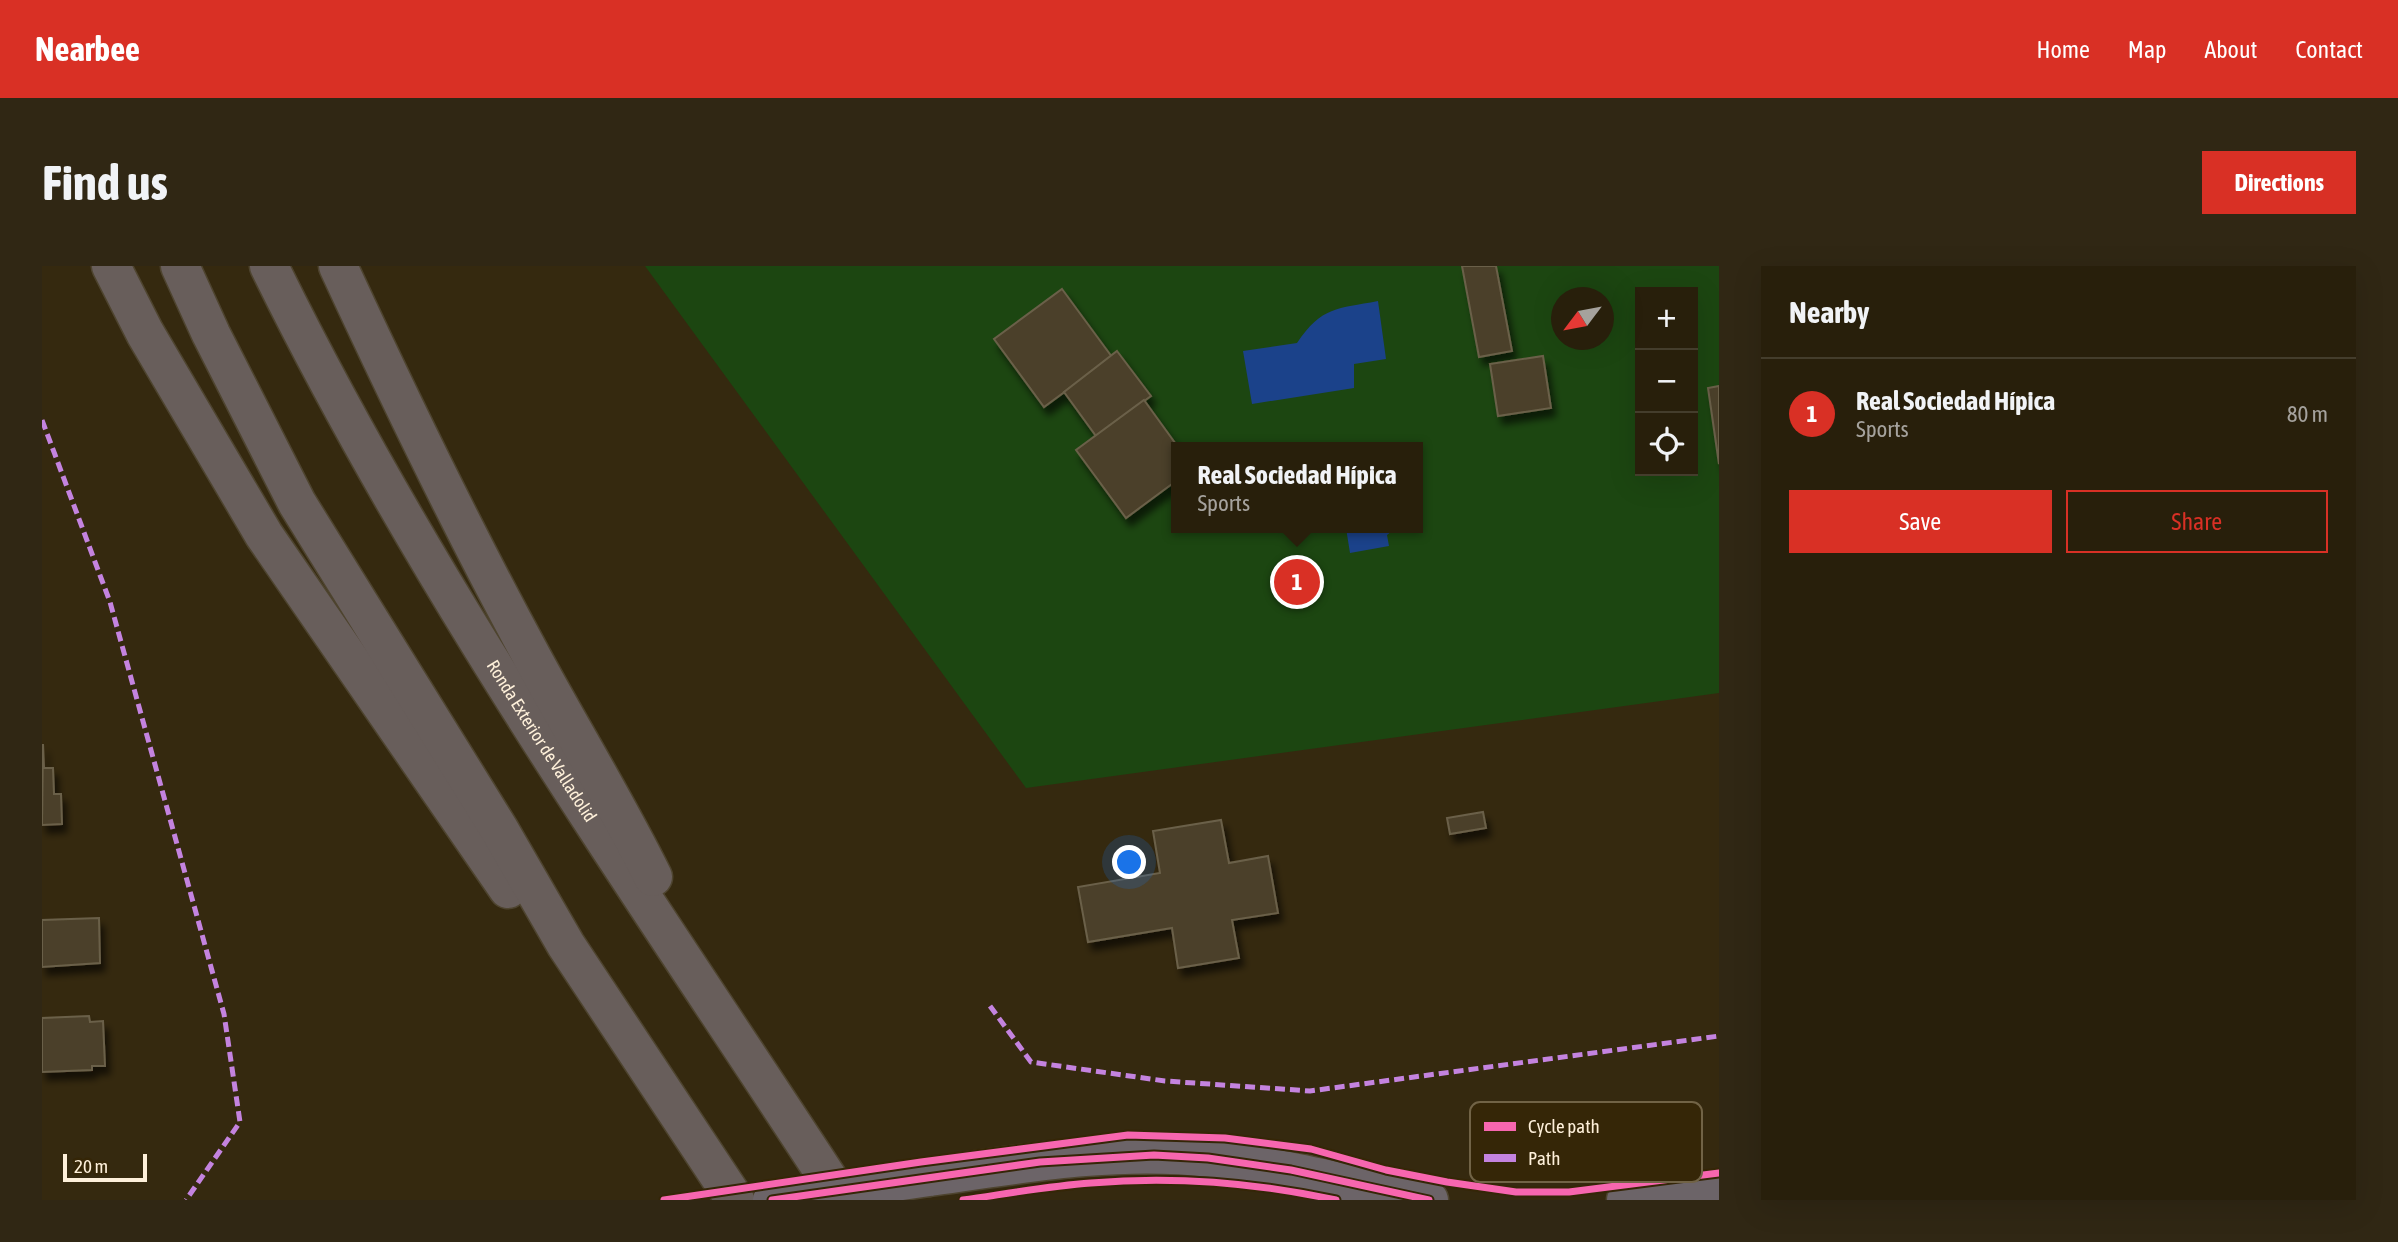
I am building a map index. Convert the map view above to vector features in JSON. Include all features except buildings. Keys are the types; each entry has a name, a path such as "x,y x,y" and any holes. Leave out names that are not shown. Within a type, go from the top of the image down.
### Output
{"highway":[{"path":"111,266 145,333 264,535 505,886 566,945"},
{"path":"180,266 211,334 297,503 499,830 566,945 735,1200"},
{"name":"Ronda Exterior de Valladolid","path":"269,266 362,446 422,551 577,800 724,1018 842,1200"},
{"path":"338,266 387,372 532,658 620,810 724,1018"}],"street":[{"path":"772,1200 1040,1162 1154,1154 1208,1158 1291,1170 1429,1200"},
{"path":"1626,1200 1719,1189"}],"green space":[{"path":"645,266 1719,266 1719,693 1026,788"}],"water":[{"path":"1378,301 1386,359 1354,364 1354,388 1252,404 1243,351 1297,343 1314,322 1332,311"},
{"path":"1347,533 1390,533 1387,535 1389,546 1350,553"}],"marked path":[{"path":"42,420 110,602 224,1014 240,1122 186,1200"},
{"path":"990,1006 1031,1062 1165,1081 1310,1091 1719,1036"}],"cycle path":[{"path":"664,1200 1128,1135 1225,1138 1311,1149 1386,1170 1516,1192 1569,1192 1648,1182"},
{"path":"772,1200 1040,1162 1154,1155 1208,1158 1291,1170 1429,1200"},
{"path":"1702,1175 1719,1173"},
{"path":"963,1200 1075,1184 1152,1180 1245,1185 1336,1200"}],"place":[{"name":"Real Sociedad Hípica","path":"1297,582"}]}
